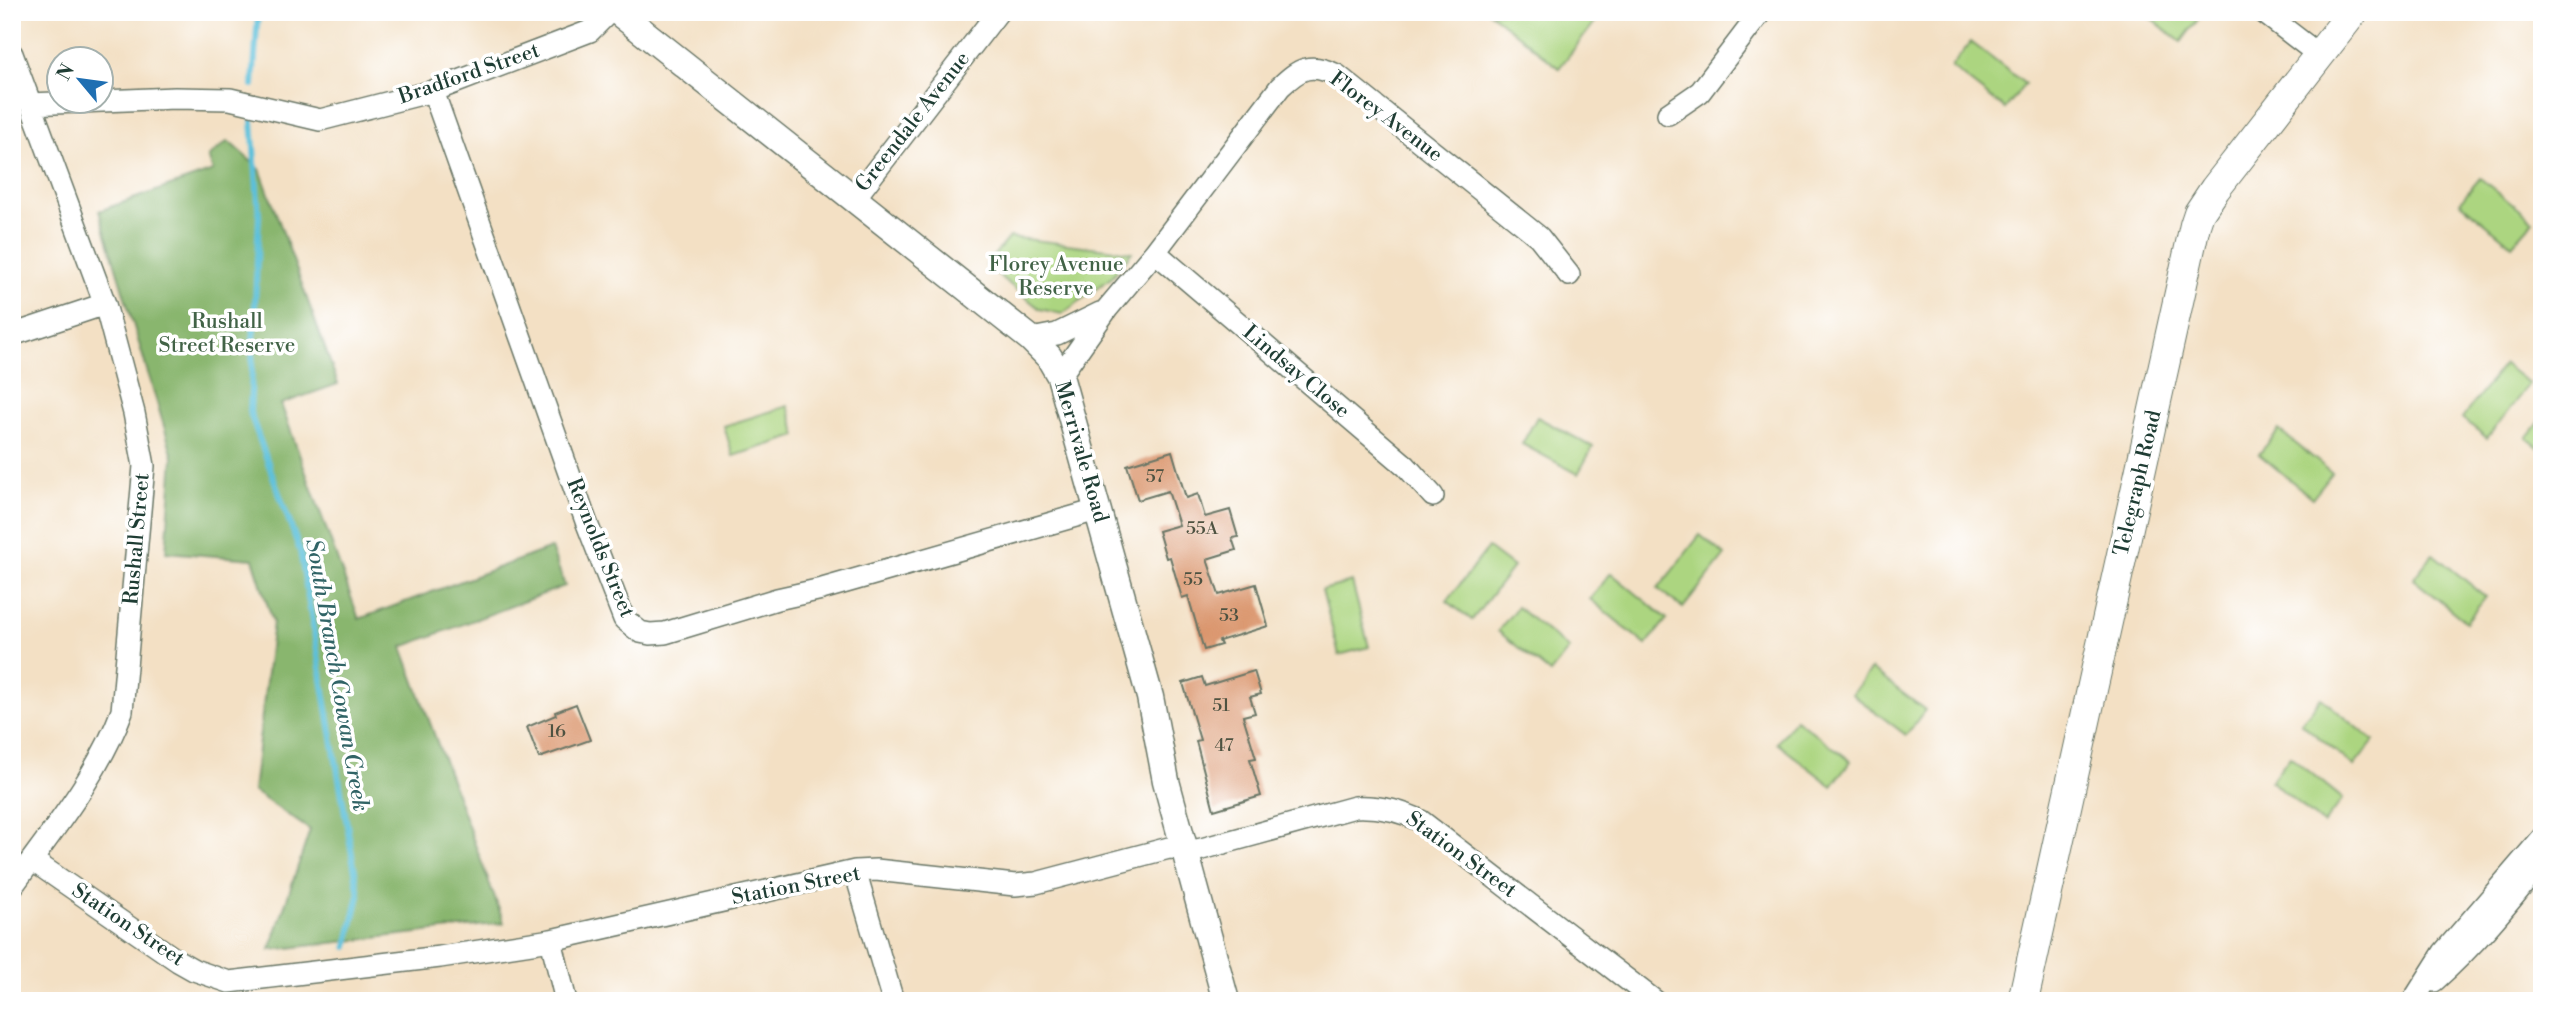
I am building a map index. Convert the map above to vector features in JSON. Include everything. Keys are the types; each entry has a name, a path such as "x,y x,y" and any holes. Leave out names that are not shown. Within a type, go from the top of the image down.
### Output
{"main road":[{"name":"Telegraph Road","path":"2023,1001 2199,213 2353,12"}],"street":[{"name":"Bradford Street","path":"30,104 175,98 230,99 320,120 433,91 590,31 609,12"},
{"name":"Merrivale Road","path":"618,12 1031,339 1049,357 1060,376 1150,697 1166,781 1226,1001"},
{"name":"Greendale Avenue","path":"854,199 998,12"},
{"path":"1668,114 1700,92 1761,12"},
{"path":"2263,12 2319,55"},
{"name":"Rushall Street","path":"12,54 105,304 134,413 144,466 122,711 99,763 12,887"},
{"name":"Florey Avenue","path":"1060,376 1107,309 1155,252 1280,87 1297,71 1312,68 1324,69 1336,75 1539,237 1569,275"},
{"name":"Reynolds Street","path":"433,91 590,532 624,619 640,632 650,635 665,633 776,599 822,589 1097,510"},
{"name":"Lindsay Close","path":"1155,252 1406,466 1433,496"},
{"path":"12,335 105,304"},
{"name":"Florey Avenue","path":"1031,339 1057,334 1107,309"},
{"name":"Station Street","path":"32,860 178,961 227,991 551,940 855,871 876,870 1015,885 1058,878 1169,848 1198,850 1355,807 1371,806 1406,813 1421,821 1655,1001"},
{"path":"2416,997 2444,951 2542,838"},
{"path":"2416,997 2455,962 2497,918 2542,861"},
{"path":"855,871 893,1001"},
{"path":"551,940 566,1001"}],"green space":[{"path":"1489,12 1603,12 1559,68"},
{"path":"2143,12 2194,12 2200,17 2181,42"},
{"path":"1971,42 2025,84 2005,109 1951,67"},
{"name":"Rushall Street Reserve","path":"228,141 260,169 338,384 281,404 359,619 551,548 565,586 402,647 504,923 270,950 310,830 253,791 273,622 253,559 166,552 173,456 99,211 213,171 208,157"},
{"path":"2480,178 2533,221 2512,245 2460,202"},
{"name":"Florey Avenue Reserve","path":"1009,237 1132,252 1111,278 1062,314 1040,309 986,265"},
{"path":"2504,364 2529,384 2487,438 2462,418"},
{"path":"788,406 797,436 733,456 724,426"},
{"path":"1537,417 1593,447 1578,474 1522,444"},
{"path":"2542,419 2542,450 2527,438"},
{"path":"2279,430 2332,473 2312,498 2259,454"},
{"path":"1700,535 1725,555 1683,608 1658,589"},
{"path":"1488,548 1513,567 1472,620 1447,601"},
{"path":"2433,554 2486,597 2466,622 2413,579"},
{"path":"1611,573 1667,619 1646,645 1590,599"},
{"path":"1352,582 1369,647 1339,655 1322,590"},
{"path":"1517,607 1569,649 1550,673 1498,631"},
{"path":"1871,669 1925,710 1906,735 1852,694"},
{"path":"2321,698 2374,741 2354,766 2301,723"},
{"path":"1796,719 1851,761 1832,786 1777,743"},
{"path":"2290,756 2343,799 2323,824 2271,781"}],"building":[{"path":"1172,451 1186,498 1198,494 1205,517 1230,510 1238,537 1232,538 1236,550 1207,559 1219,595 1256,584 1268,626 1219,641 1221,645 1204,650 1188,596 1182,598 1170,557 1166,558 1158,531 1179,525 1168,491 1138,500 1127,465"},
{"path":"1254,671 1261,694 1250,697 1255,713 1243,716 1256,758 1250,759 1261,796 1214,810 1196,741 1200,740 1183,683 1202,677 1205,686"},
{"path":"576,704 590,740 539,758 527,727"}],"waterway":[{"name":"South Branch Cowan Creek","path":"253,85 258,12"},
{"name":"South Branch Cowan Creek","path":"252,121 259,216 250,413 300,551 359,895 347,947"}]}
